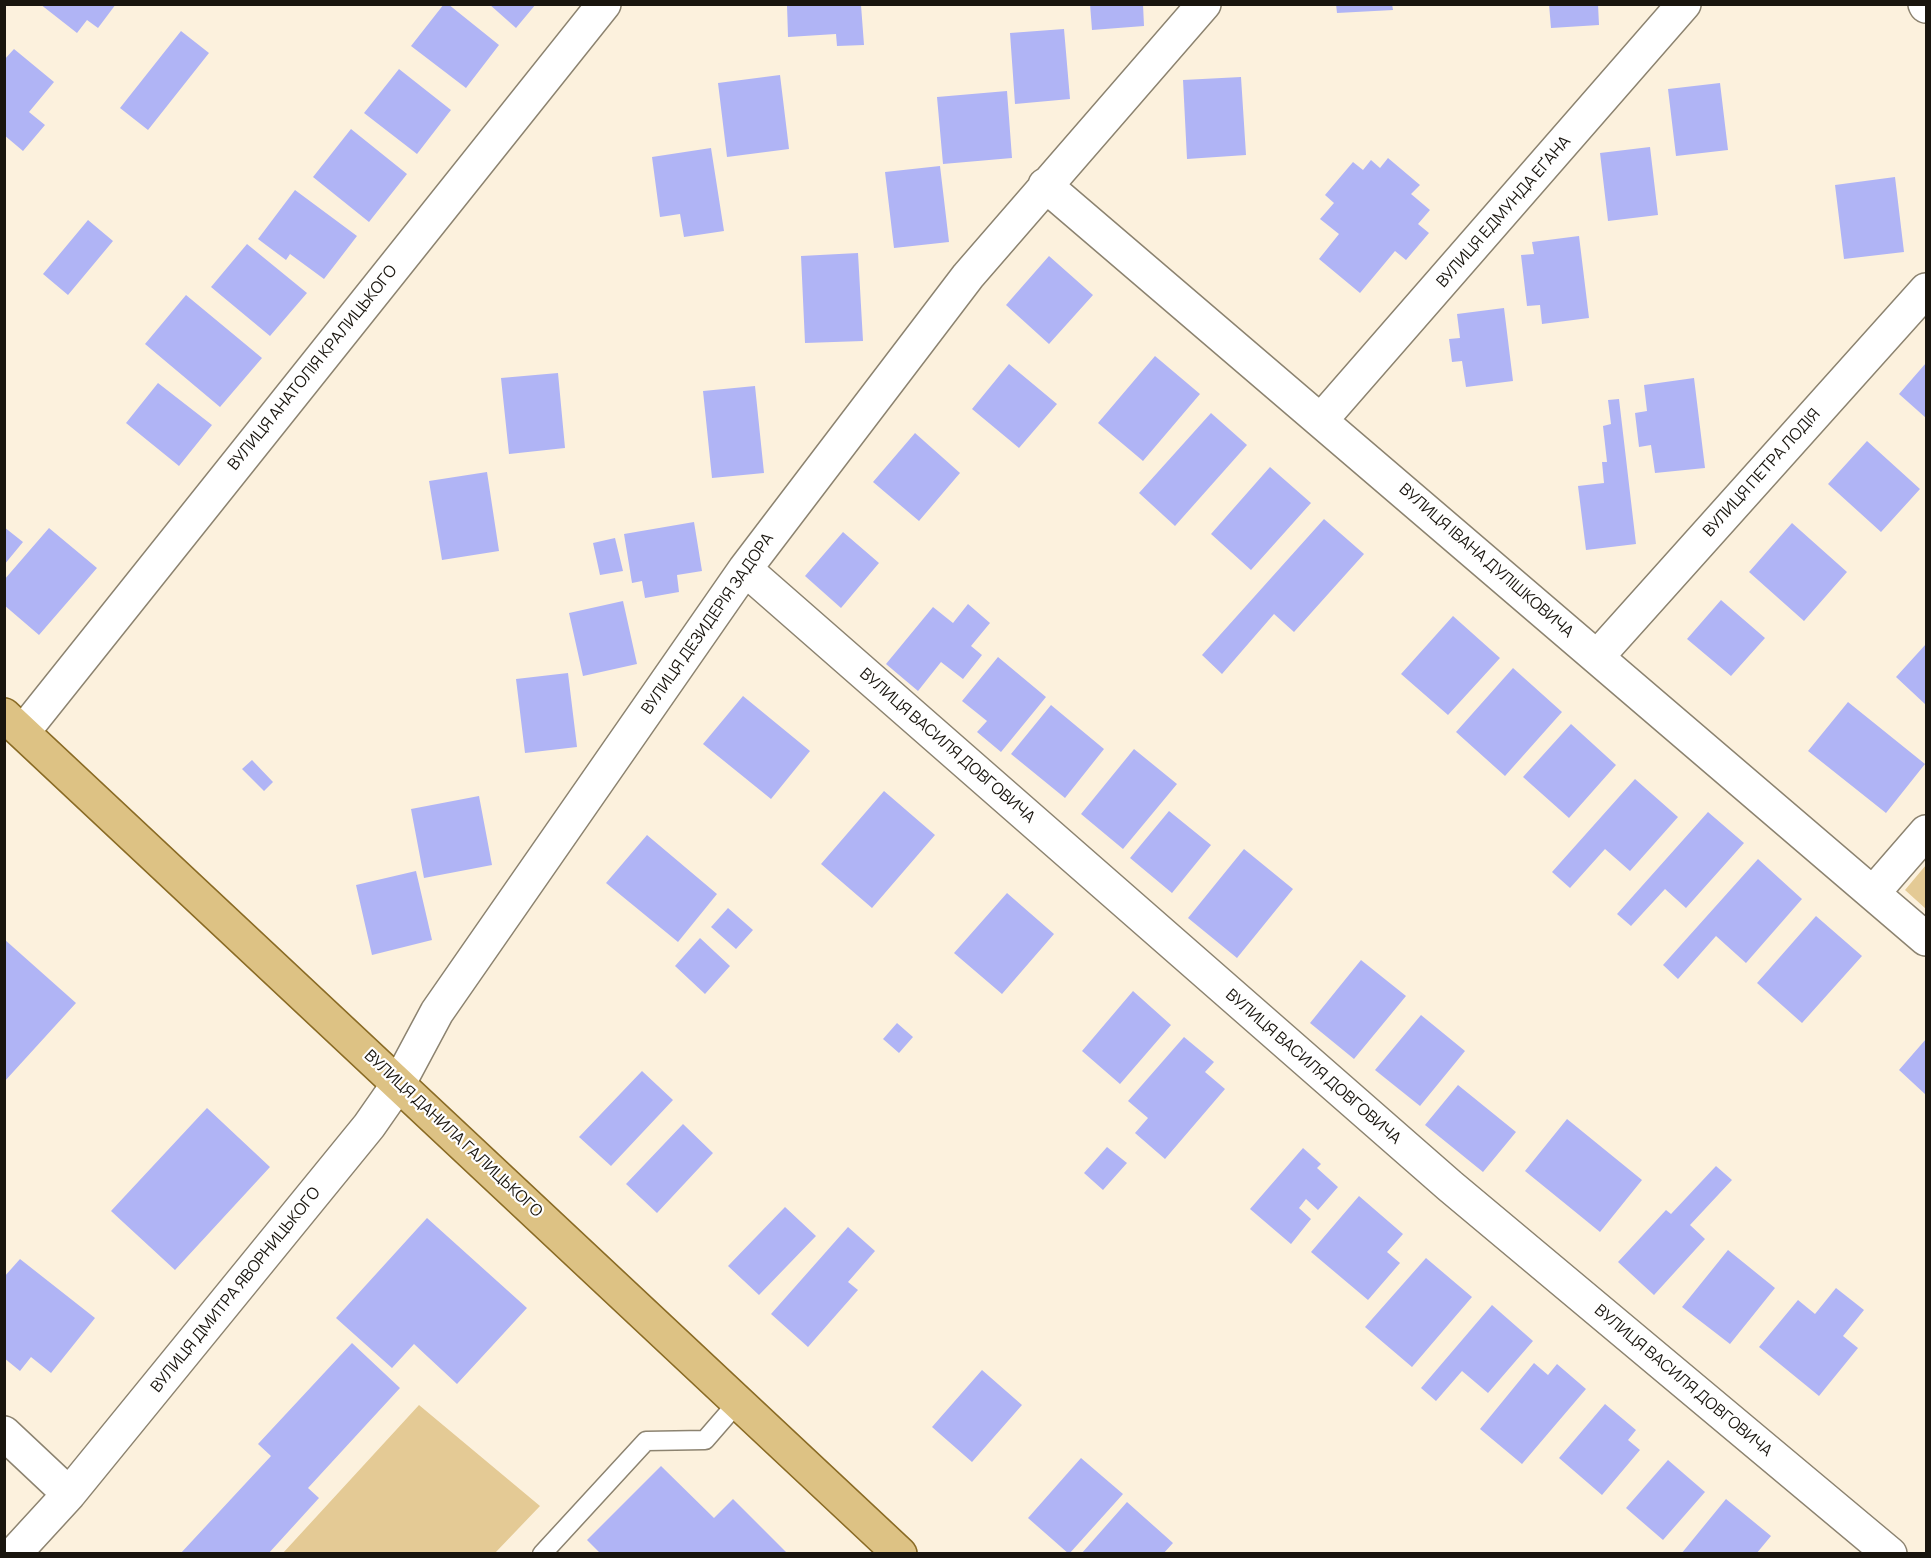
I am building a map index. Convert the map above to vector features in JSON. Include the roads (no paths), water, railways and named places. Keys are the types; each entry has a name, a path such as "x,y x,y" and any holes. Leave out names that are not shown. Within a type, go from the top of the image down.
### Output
{"main road":[{"name":"ВУЛИЦЯ ДАНИЛА ГАЛИЦЬКОГО","path":"14,723 900,1554"}],"street":[{"name":"ВУЛИЦЯ АНАТОЛІЯ КРАЛИЦЬКОГО","path":"14,723 604,4"},
{"name":"ВУЛИЦЯ ДЕЗИДЕРІЯ ЗАДОРА","path":"399,1083 437,1012 745,569 968,276 1204,4"},
{"name":"ВУЛИЦЯ ЕДМУНДА ЕҐАНА","path":"1322,419 1684,4"},
{"name":"ВУЛИЦЯ ІВАНА ДУЛІШКОВИЧА","path":"1045,185 1322,419 1926,939"},
{"name":"ВУЛИЦЯ ПЕТРА ЛОДІЯ","path":"1597,657 1926,290"},
{"name":"ВУЛИЦЯ ВАСИЛЯ ДОВГОВИЧА","path":"745,569 1450,1186 1890,1554"},
{"path":"1873,893 1926,832"},
{"name":"ВУЛИЦЯ ДМИТРА ЯВОРНИЦЬКОГО","path":"14,1554 69,1494 369,1126 399,1083"},
{"path":"4,1433 69,1494"}],"lane":[{"path":"542,1554 646,1441 705,1440 738,1402"}]}
